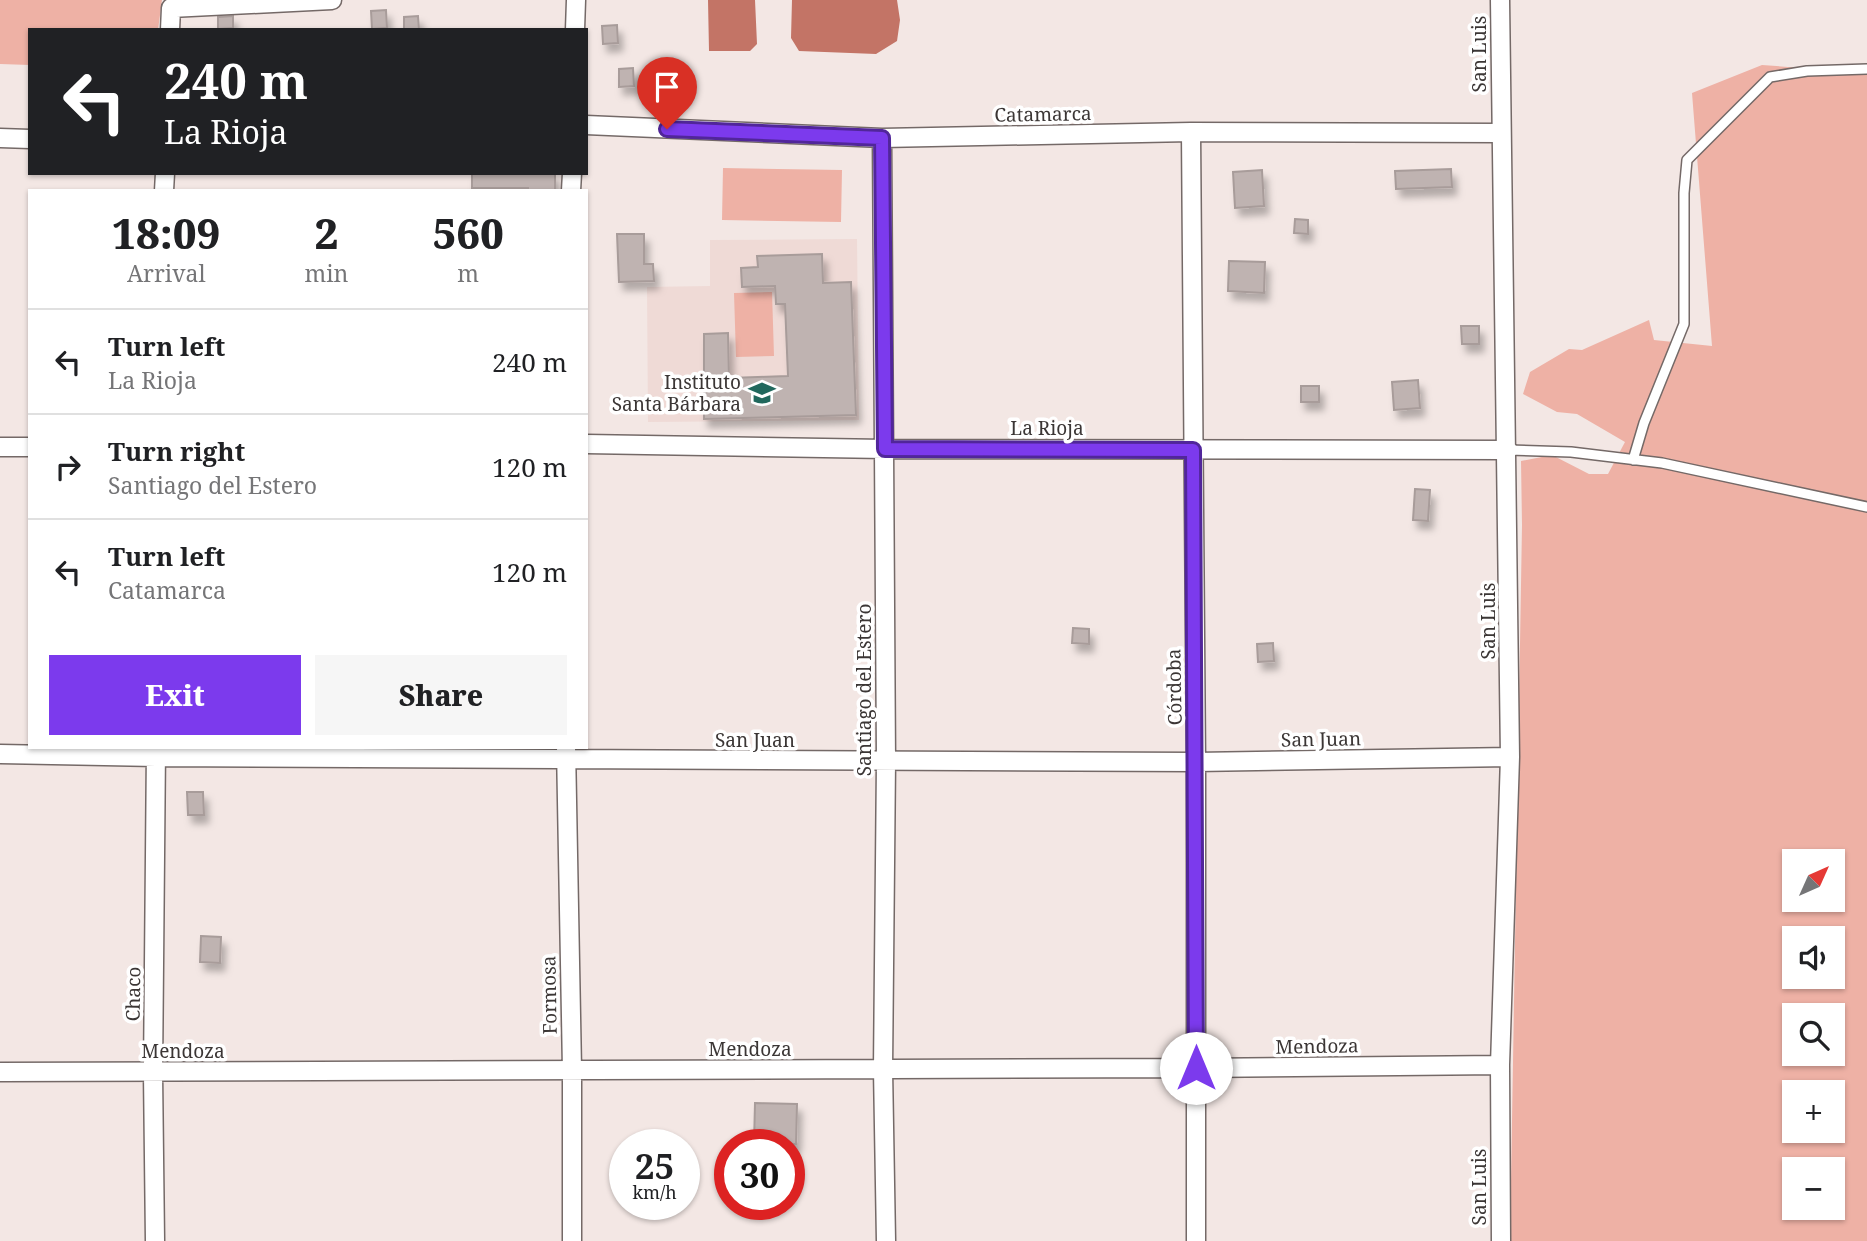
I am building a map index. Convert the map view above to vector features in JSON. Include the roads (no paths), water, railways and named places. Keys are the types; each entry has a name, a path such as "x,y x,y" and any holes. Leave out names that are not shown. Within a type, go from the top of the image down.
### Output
{"street":[{"path":"170,28 171,4 332,0"},
{"path":"575,28 576,0"},
{"name":"San Luis","path":"1500,0 1510,757 1500,1065 1500,1241"},
{"name":"Catamarca","path":"588,125 882,138 1191,132 1501,133"},
{"name":"Córdoba","path":"1191,132 1196,762 1196,1241"},
{"path":"0,138 28,138"},
{"name":"Santiago del Estero","path":"882,138 886,761 883,1069 886,1241"},
{"name":"La Rioja","path":"588,444 885,449 1508,450"},
{"path":"0,447 28,447"},
{"name":"Chaco","path":"155,1241 153,1073 156,752"},
{"name":"San Juan","path":"0,754 566,753 886,761 1196,762 1510,757"},
{"name":"Formosa","path":"566,753 572,1070 572,1241"},
{"name":"Mendoza","path":"0,1072 1500,1065"}],"lane":[{"path":"1633,460 1644,423 1684,324 1684,193 1687,160 1770,77 1807,71 1867,69"},
{"path":"1508,450 1571,452 1662,463 1867,507"}],"place":[{"name":"Instituto Santa Bárbara","path":"762,393"}]}
